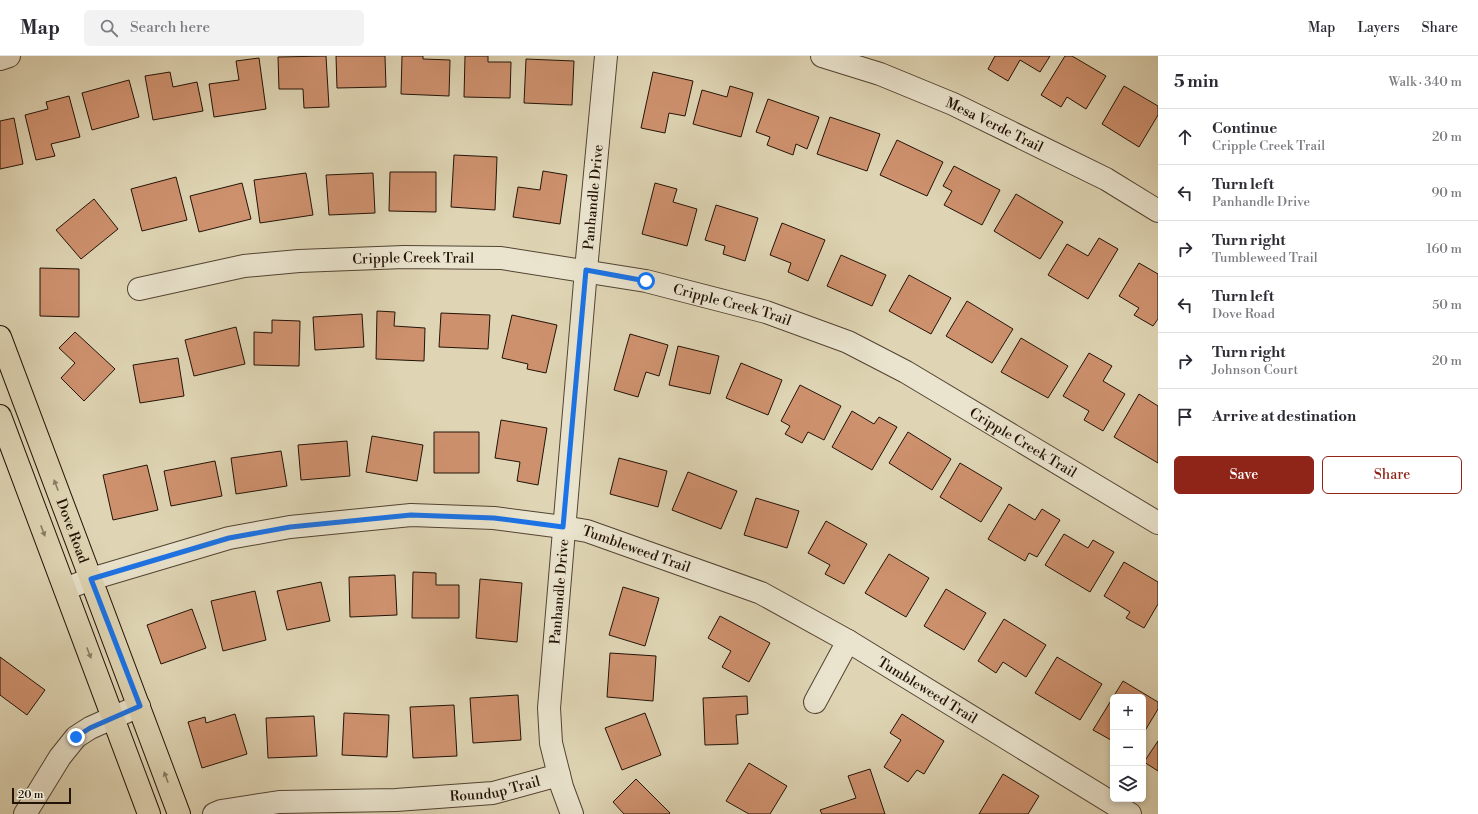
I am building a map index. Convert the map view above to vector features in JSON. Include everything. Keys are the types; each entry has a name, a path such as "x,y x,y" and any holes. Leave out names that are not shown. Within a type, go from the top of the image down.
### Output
{"main road":[{"name":"Dove Road","path":"0,337 140,706 179,814"},
{"name":"Dove Road","path":"0,416 149,814"}],"street":[{"path":"0,59 9,56"},
{"name":"Panhandle Drive","path":"572,814 562,787 552,743 549,708 563,527 606,56"},
{"name":"Mesa Verde Trail","path":"822,56 880,74 953,104 1106,180 1158,211"},
{"name":"Cripple Creek Trail","path":"139,289 244,266 307,260 404,256 501,258 586,270 646,281 766,312 848,342 906,372 1158,523"},
{"name":"Tumbleweed Trail","path":"65,589 91,579 229,538 290,527 411,515 494,518 587,531 760,593 848,641 1100,806 1130,814"},
{"path":"815,702 848,641"},
{"path":"25,814 60,757 76,737 90,728 140,706"},
{"name":"Roundup Trail","path":"214,814 279,802 396,800 494,793 559,775"}],"building":[{"path":"326,56 329,107 304,108 303,89 279,89 278,57"},
{"path":"336,56 385,56 386,87 337,88"},
{"path":"402,56 423,56 423,59 450,60 449,96 401,94"},
{"path":"465,56 488,56 488,62 511,62 510,98 464,97"},
{"path":"995,56 1050,56 1040,72 1020,60 1008,81 988,69"},
{"path":"1065,56 1072,56 1106,76 1086,109 1067,97 1061,107 1041,95"},
{"path":"259,58 266,109 214,117 209,84 239,80 236,61"},
{"path":"526,59 574,61 572,105 524,103"},
{"path":"170,72 173,87 197,82 203,111 153,120 145,76"},
{"path":"653,72 693,81 685,116 669,113 665,133 641,128"},
{"path":"129,80 139,117 92,130 82,93"},
{"path":"730,86 753,93 741,137 693,124 702,90 727,97"},
{"path":"1124,86 1158,106 1158,115 1139,147 1102,124"},
{"path":"69,96 80,137 51,144 55,156 36,160 25,115 48,109 46,102"},
{"path":"768,99 819,117 807,149 796,144 793,155 767,145 770,137 756,132"},
{"path":"830,117 880,134 867,171 817,154"},
{"path":"14,118 23,164 0,169 0,121"},
{"path":"897,140 943,162 927,196 880,175"},
{"path":"454,155 497,157 495,210 451,207"},
{"path":"954,166 1000,190 982,225 944,205 952,191 943,186"},
{"path":"543,171 567,175 560,224 513,217 518,187 540,190"},
{"path":"390,172 436,172 436,212 389,211"},
{"path":"306,173 313,215 260,223 254,180"},
{"path":"373,173 375,213 329,215 326,175"},
{"path":"176,177 187,220 142,231 131,189"},
{"path":"242,183 251,219 199,232 190,196"},
{"path":"655,183 677,189 673,202 697,209 687,246 642,234"},
{"path":"1016,194 1063,222 1040,259 994,231"},
{"path":"94,199 118,229 81,259 56,230"},
{"path":"716,205 758,218 745,261 723,254 725,246 705,240"},
{"path":"782,223 825,240 808,281 788,272 791,263 770,255"},
{"path":"1099,238 1118,249 1088,299 1048,275 1067,244 1088,256"},
{"path":"841,255 886,275 872,306 827,286"},
{"path":"1139,263 1158,274 1158,319 1153,326 1134,315 1139,308 1119,296"},
{"path":"40,268 79,269 79,317 40,316"},
{"path":"909,275 951,298 931,334 889,311"},
{"path":"967,301 1013,329 992,363 946,336"},
{"path":"377,311 395,312 394,326 425,328 424,361 376,359"},
{"path":"441,313 490,315 488,349 439,347"},
{"path":"362,314 364,347 315,350 313,317"},
{"path":"512,315 557,325 546,373 527,369 528,364 502,358"},
{"path":"272,320 300,321 299,366 254,365 254,332 272,333"},
{"path":"236,327 245,364 194,376 185,340"},
{"path":"75,332 115,369 84,401 61,378 75,363 59,348"},
{"path":"630,334 668,345 659,376 646,372 638,397 614,390"},
{"path":"1021,338 1068,366 1048,398 1001,372"},
{"path":"678,346 719,356 710,394 669,385"},
{"path":"1089,353 1112,366 1103,381 1125,394 1103,431 1084,420 1089,411 1063,396"},
{"path":"178,358 184,396 140,403 133,365"},
{"path":"741,363 782,380 768,415 726,398"},
{"path":"800,385 841,406 824,440 808,432 802,443 785,434 790,426 781,421"},
{"path":"1139,394 1158,406 1158,463 1114,437"},
{"path":"852,411 874,424 879,417 897,427 872,470 832,447"},
{"path":"501,420 547,428 538,485 517,481 520,462 495,458"},
{"path":"434,432 479,432 479,473 434,473"},
{"path":"908,432 951,459 932,490 889,463"},
{"path":"372,436 423,445 417,481 366,472"},
{"path":"347,441 350,476 301,480 298,445"},
{"path":"281,451 287,486 236,494 231,458"},
{"path":"619,458 667,471 658,507 610,494"},
{"path":"215,461 222,496 171,506 164,471"},
{"path":"960,463 1002,488 981,522 940,497"},
{"path":"147,465 158,510 113,520 103,475"},
{"path":"688,472 737,491 721,529 672,510"},
{"path":"756,498 799,511 787,548 744,535"},
{"path":"1009,504 1035,520 1042,509 1060,520 1037,557 1029,553 1025,561 988,539"},
{"path":"826,521 867,544 844,584 825,574 830,565 808,553"},
{"path":"1064,534 1088,548 1093,540 1114,552 1090,592 1045,565"},
{"path":"889,554 929,578 906,617 865,593"},
{"path":"1124,562 1158,582 1158,604 1144,628 1126,618 1130,612 1104,596"},
{"path":"413,572 436,573 436,585 459,585 459,618 412,618"},
{"path":"395,575 397,615 350,617 349,577"},
{"path":"480,579 522,583 517,642 476,638"},
{"path":"321,582 330,621 287,630 277,591"},
{"path":"623,587 659,598 645,646 609,635"},
{"path":"946,589 986,613 964,650 924,626"},
{"path":"255,591 266,640 223,651 211,601"},
{"path":"192,609 206,648 161,664 147,625"},
{"path":"720,616 770,643 749,682 722,667 731,651 708,638"},
{"path":"1004,619 1046,645 1026,677 1003,662 996,673 978,661"},
{"path":"610,653 656,656 653,701 607,697"},
{"path":"0,657 45,690 27,715 0,695"},
{"path":"1057,657 1102,684 1080,720 1035,693"},
{"path":"1123,681 1145,694 1115,694"},
{"path":"518,695 521,740 473,743 470,698"},
{"path":"1146,695 1158,702 1158,709 1146,729"},
{"path":"747,696 748,714 736,715 738,744 705,745 703,698"},
{"path":"1110,702 1110,739 1093,730"},
{"path":"454,705 457,756 413,758 410,707"},
{"path":"344,713 389,715 387,757 342,755"},
{"path":"645,713 661,755 622,770 605,728"},
{"path":"235,714 247,754 202,768 188,722 205,717 206,723"},
{"path":"902,714 944,741 924,774 917,770 908,782 884,767 901,740 890,733"},
{"path":"314,716 317,756 268,758 266,718"},
{"path":"1158,741 1158,771 1146,763 1146,759"},
{"path":"749,763 787,786 770,814 749,814 726,801"},
{"path":"870,769 885,814 822,814 820,810 856,798 848,776"},
{"path":"1003,774 1039,796 1028,814 979,814"},
{"path":"636,779 670,813 669,814 624,814 613,802"}],"route":[{"path":"76,737 90,728 140,706 91,579 229,538 290,527 411,515 494,518 563,527 586,270 646,281"}]}
